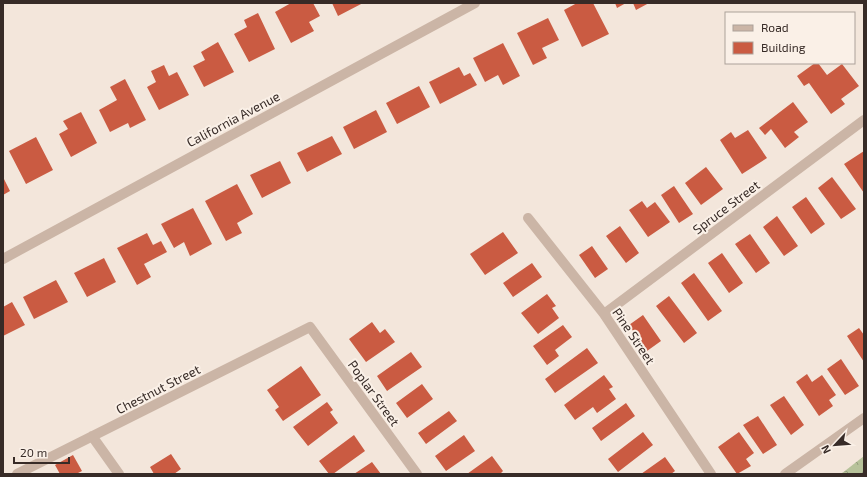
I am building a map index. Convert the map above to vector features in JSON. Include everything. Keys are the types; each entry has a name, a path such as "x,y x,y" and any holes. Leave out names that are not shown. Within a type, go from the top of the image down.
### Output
{"street":[{"name":"California Avenue","path":"3,259 475,3"},
{"name":"Spruce Street","path":"604,314 864,120"},
{"name":"Pine Street","path":"528,218 604,314 711,474"},
{"name":"Chestnut Street","path":"17,474 310,327"},
{"name":"Poplar Street","path":"310,327 417,474"},
{"path":"785,474 864,418"},
{"path":"92,436 119,474"}],"green space":[{"path":"864,456 864,474 841,474"}],"building":[{"path":"291,3 313,3 320,16 309,22 314,31 291,43 275,12"},
{"path":"332,3 363,3 338,16"},
{"path":"577,3 593,3 609,34 582,47 564,10"},
{"path":"615,3 626,3 617,8"},
{"path":"633,3 649,3 636,10"},
{"path":"258,13 275,49 249,62 234,34 247,27 244,20"},
{"path":"548,18 559,40 542,48 547,58 533,65 517,33"},
{"path":"218,42 234,72 204,87 193,66 205,60 201,52"},
{"path":"503,43 520,76 503,85 498,75 485,82 473,58"},
{"path":"814,64 819,64 827,75 842,64 859,86 841,99 845,104 831,114 809,83 804,86 797,76"},
{"path":"164,65 169,76 177,72 189,95 159,110 147,87 156,82 151,71"},
{"path":"459,67 464,76 470,73 477,85 440,104 429,82"},
{"path":"125,79 146,120 130,128 128,123 110,132 99,110 117,100 110,87"},
{"path":"419,86 430,107 397,124 386,103"},
{"path":"793,102 808,122 794,132 799,137 785,148 771,129 765,135 759,128"},
{"path":"376,110 387,132 354,149 343,127"},
{"path":"81,112 97,143 71,157 59,134 68,129 63,121"},
{"path":"748,130 767,158 742,174 720,140 731,132 735,138"},
{"path":"332,136 342,154 307,172 297,153"},
{"path":"36,137 53,170 26,184 9,151"},
{"path":"864,151 864,193 844,164"},
{"path":"280,161 291,183 262,198 250,175"},
{"path":"706,167 723,189 701,205 685,183"},
{"path":"3,177 10,191 3,195"},
{"path":"832,177 856,209 841,219 818,188"},
{"path":"237,184 253,214 237,223 242,233 226,241 205,201"},
{"path":"674,186 693,214 679,223 661,195"},
{"path":"806,197 825,224 811,234 792,207"},
{"path":"642,201 647,208 655,202 670,222 648,237 629,210"},
{"path":"193,208 212,244 190,256 184,242 174,248 161,224"},
{"path":"777,216 798,246 784,256 763,227"},
{"path":"620,226 639,253 626,263 606,236"},
{"path":"503,232 518,253 485,275 470,254"},
{"path":"147,233 153,245 161,241 167,252 144,264 151,277 137,285 117,248"},
{"path":"750,234 770,263 756,273 735,244"},
{"path":"592,246 608,269 595,278 579,255"},
{"path":"722,253 743,283 729,293 708,263"},
{"path":"104,258 116,282 87,297 74,273"},
{"path":"532,263 542,277 513,297 503,283"},
{"path":"694,273 722,311 708,321 681,283"},
{"path":"56,280 68,302 34,319 23,297"},
{"path":"547,294 556,306 552,308 559,318 538,334 521,313"},
{"path":"669,296 697,333 684,343 656,306"},
{"path":"12,302 25,325 3,336 3,307"},
{"path":"643,315 661,341 647,351 629,325"},
{"path":"372,322 380,333 385,329 395,342 366,362 349,339"},
{"path":"563,325 572,337 555,350 559,356 547,365 533,346"},
{"path":"859,328 864,335 864,362 847,336"},
{"path":"587,348 598,363 555,393 545,379"},
{"path":"411,352 422,367 387,391 377,376"},
{"path":"841,359 859,386 845,395 827,369"},
{"path":"301,366 321,395 283,421 275,410 279,407 267,390"},
{"path":"807,374 812,382 822,375 836,395 829,400 833,406 819,416 796,382"},
{"path":"604,375 613,387 609,389 616,399 597,413 593,407 575,420 564,405"},
{"path":"422,384 433,399 407,418 396,403"},
{"path":"784,396 804,425 791,435 770,405"},
{"path":"327,402 333,410 330,412 338,423 308,446 293,427"},
{"path":"626,403 635,416 601,441 592,428"},
{"path":"449,411 457,421 426,444 418,433"},
{"path":"758,416 777,445 763,454 743,425"},
{"path":"643,432 653,445 618,472 608,459"},
{"path":"739,432 754,453 746,459 751,466 737,474 718,447"},
{"path":"354,435 365,451 333,474 329,474 319,461"},
{"path":"464,435 475,451 446,471 435,456"},
{"path":"171,454 181,469 174,474 154,474 150,467"},
{"path":"73,455 82,471 76,474 60,474 55,465"},
{"path":"492,456 503,471 500,474 467,474"},
{"path":"665,457 675,471 671,474 641,474"},
{"path":"372,462 381,474 354,474"}]}
